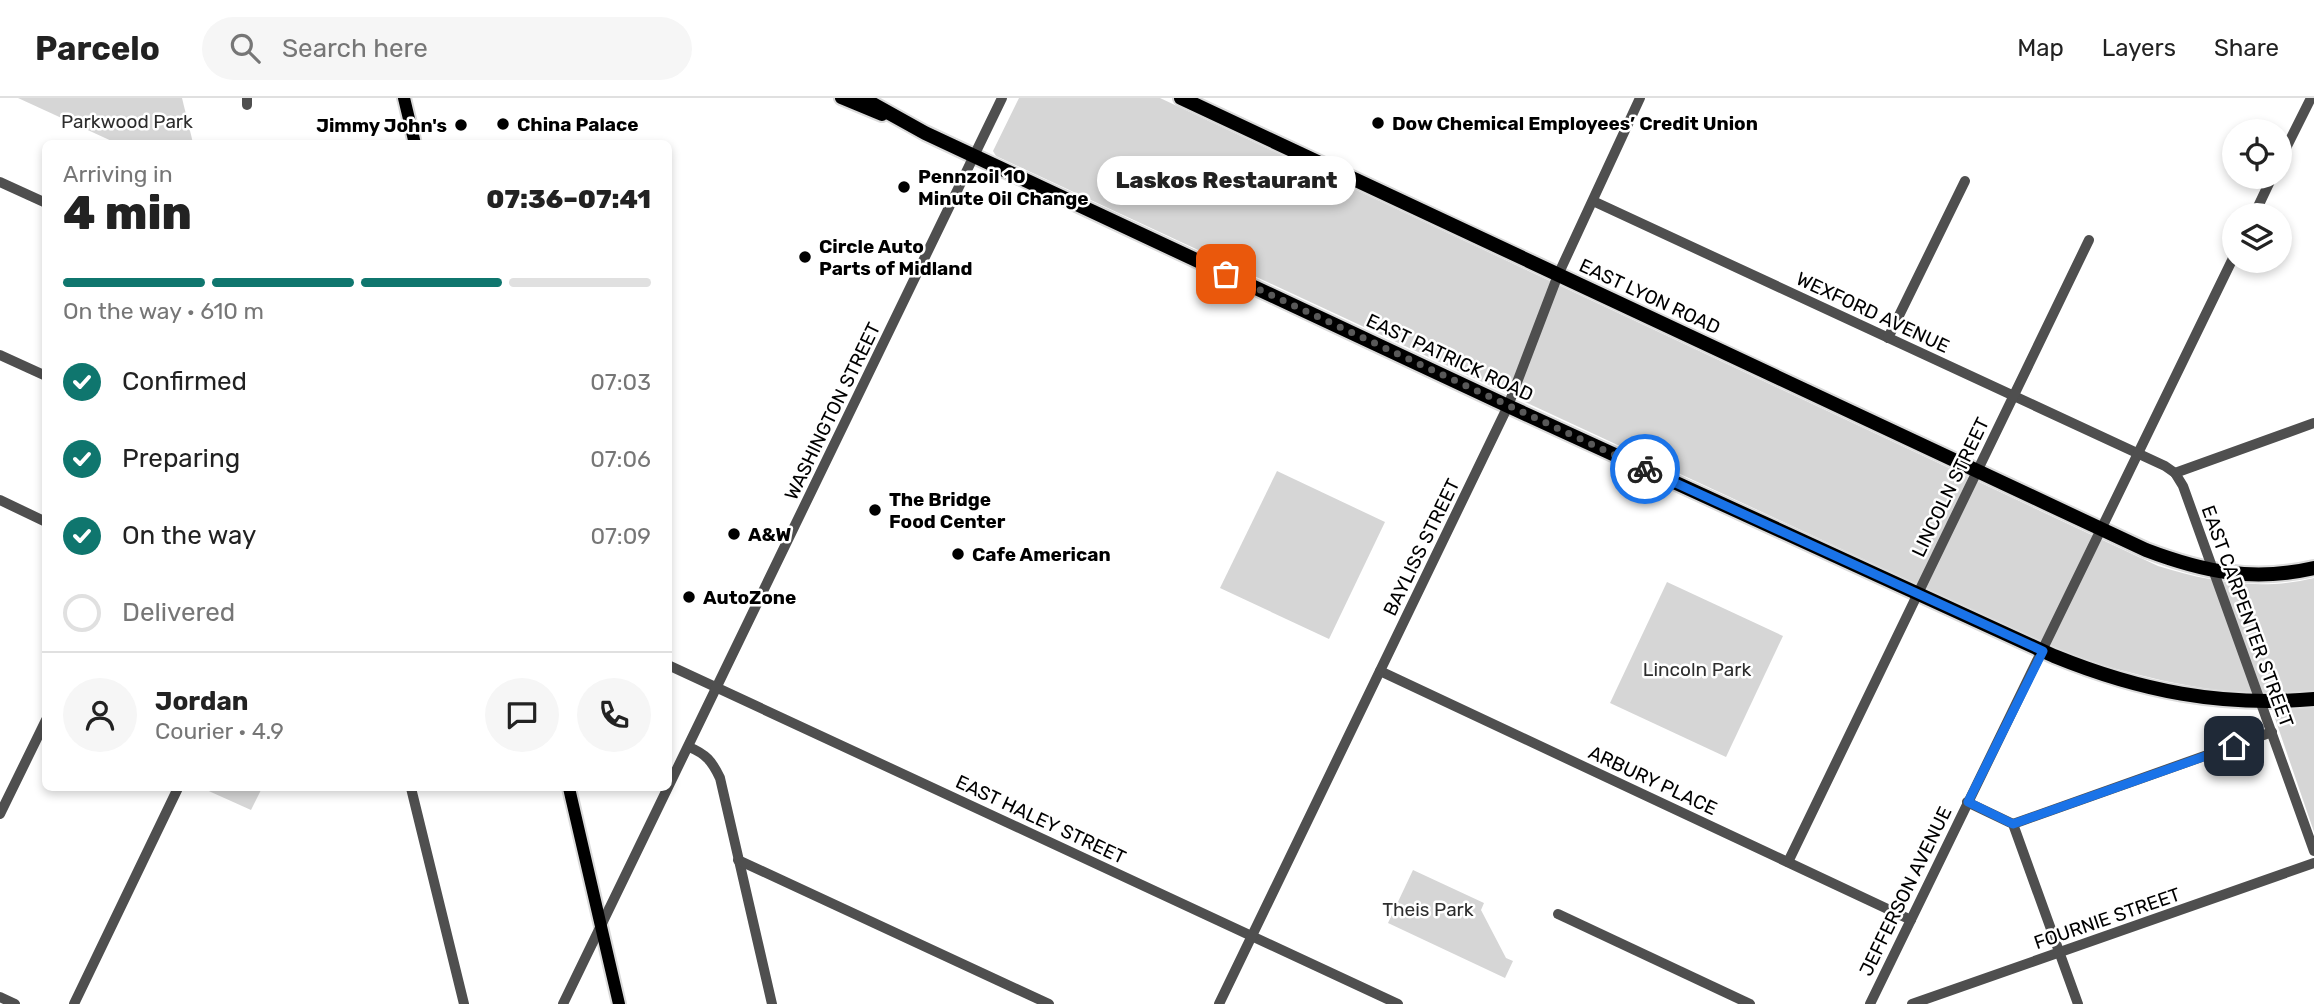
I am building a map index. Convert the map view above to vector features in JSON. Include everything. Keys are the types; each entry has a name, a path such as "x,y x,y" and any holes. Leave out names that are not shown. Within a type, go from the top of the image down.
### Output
{"highway":[{"path":"862,98 925,133"},
{"name":"EAST LYON ROAD","path":"1186,99 2101,530 2180,563 2238,575 2267,575 2314,568"},
{"name":"EAST PATRICK ROAD","path":"925,133 1508,406 2088,670 2152,689 2217,699 2314,699"}],"main road":[{"path":"404,98 414,140"},
{"name":"EAST PATRICK ROAD","path":"841,98 925,133"},
{"path":"570,791 619,1004"}],"street":[{"name":"WASHINGTON STREET","path":"672,782 1002,98"},
{"name":"BAYLISS STREET","path":"1219,1004 1508,406 1558,275 1640,98"},
{"path":"2292,136 2311,98"},
{"path":"0,181 42,200"},
{"path":"1888,338 1965,181"},
{"name":"WEXFORD AVENUE","path":"1593,201 2138,453"},
{"name":"LINCOLN STREET","path":"1788,862 2089,240"},
{"name":"JEFFERSON AVENUE","path":"1870,1004 2226,273"},
{"path":"0,355 42,374"},
{"path":"2138,453 2175,474 2314,423"},
{"name":"EAST CARPENTER STREET","path":"2175,474 2183,486 2314,851"},
{"path":"1,503 42,520"},
{"name":"EAST HALEY STREET","path":"672,668 1398,1004"},
{"name":"ARBURY PLACE","path":"1380,671 1910,920"},
{"path":"0,814 42,727"},
{"path":"2013,824 2272,732"},
{"path":"689,747 705,754 720,778 772,1004"},
{"path":"74,1004 177,791"},
{"path":"412,791 464,1004"},
{"name":"WASHINGTON STREET","path":"563,1004 667,791"},
{"path":"1968,802 2013,824 2078,1004"},
{"path":"738,860 1049,1004"},
{"name":"FOURNIE STREET","path":"1912,1004 2314,863"},
{"path":"1558,914 1749,1004"},
{"path":"0,997 15,1004"}],"green space":[{"name":"Parkwood Park","path":"18,98 182,98 192,140 109,140"},
{"path":"1019,98 1160,98 2158,566 2235,583 2274,584 2314,578 2314,832 2267,695 2214,690 2164,681 2063,652 996,156 993,151"},
{"path":"1277,471 1385,522 1329,639 1220,588"},
{"name":"Lincoln Park","path":"1667,582 1783,636 1726,757 1610,703"},
{"path":"209,791 260,791 251,810"},
{"name":"Theis Park","path":"1413,870 1484,903 1481,910 1506,958 1513,961 1505,978 1388,923"}],"way so far":[{"path":"1226,274 1645,469"}],"place":[{"name":"Dow Chemical Employees’ Credit Union","path":"1378,123"},
{"name":"China Palace","path":"503,124"},
{"name":"Jimmy John's","path":"461,125"},
{"name":"Pennzoil 10 Minute Oil Change","path":"904,187"},
{"name":"Circle Auto Parts of Midland","path":"805,257"},
{"name":"Laskos Restaurant","path":"1226,274"},
{"name":"The Bridge Food Center","path":"875,510"},
{"name":"A&W","path":"734,534"},
{"name":"Cafe American","path":"958,554"},
{"name":"AutoZone","path":"689,597"}],"route":[{"path":"1645,469 2043,651 1968,802 2013,824 2234,746"}]}
